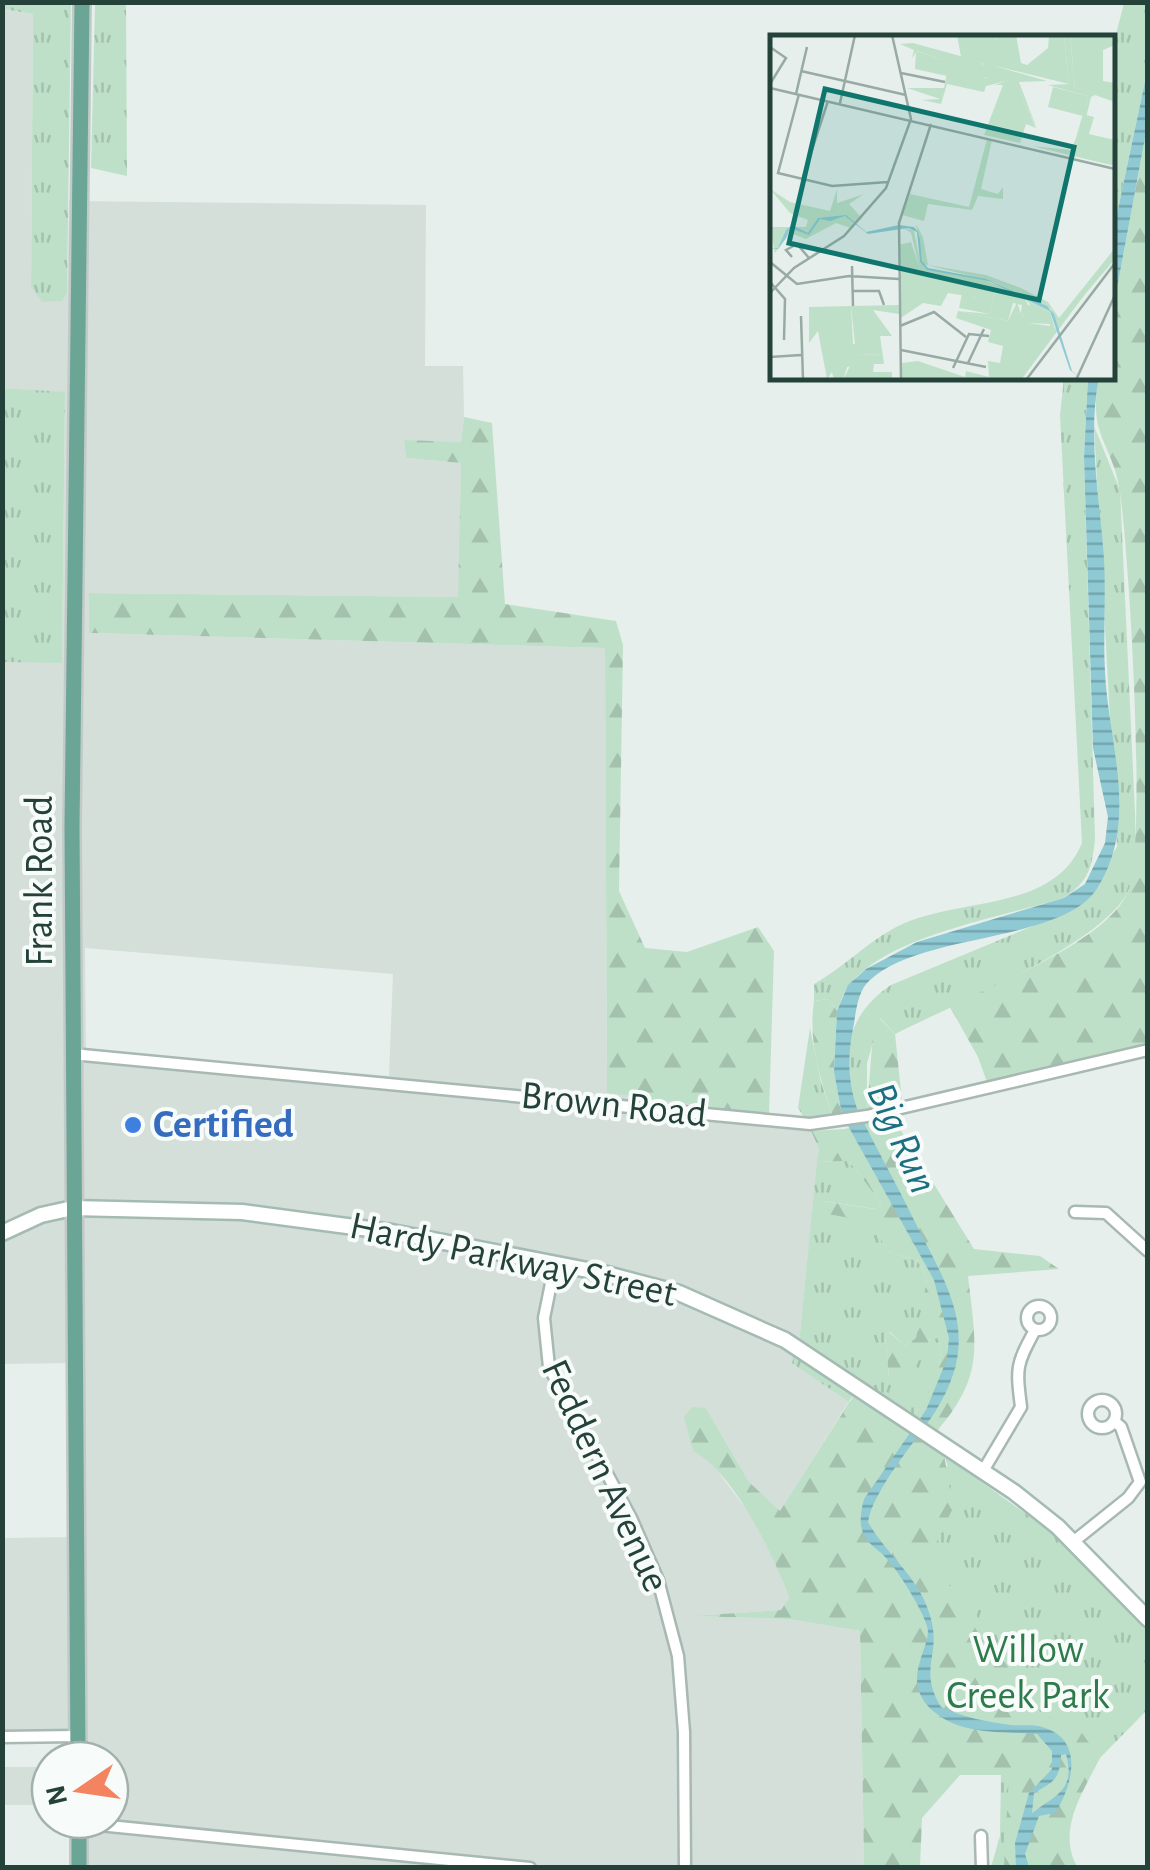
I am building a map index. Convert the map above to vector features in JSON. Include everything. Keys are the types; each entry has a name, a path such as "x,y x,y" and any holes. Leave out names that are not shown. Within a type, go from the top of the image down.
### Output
{"main road":[{"name":"Frank Road","path":"78,1740 72,1054 82,2"},
{"path":"2,1233 42,1215 73,1208"},
{"name":"Hardy Parkway Street","path":"73,1208 282,1216 555,1264 664,1288 733,1314 785,1340 983,1471 1073,1542 1148,1618"},
{"path":"78,1840 79,1868"}],"street":[{"name":"Brown Road","path":"72,1054 791,1123 843,1122 1148,1050"},
{"path":"1075,1212 1106,1213 1148,1251"},
{"name":"Feddern Avenue","path":"555,1264 544,1318 549,1366 631,1518 658,1580 678,1656 684,1732 685,1868"},
{"path":"983,1471 1021,1407 1015,1374 1018,1357 1035,1330"},
{"path":"1073,1542 1128,1498 1140,1482 1121,1427 1114,1422"},
{"path":"2,1737 78,1736"},
{"path":"130,1827 530,1868"},
{"path":"981,1836 982,1868"}],"shaded area":[{"path":"2,9 33,14 31,286 67,293 69,201 426,205 425,366 463,366 464,417 461,442 404,441 406,458 461,463 459,597 90,593 89,633 605,648 607,1093 805,1119 819,1149 799,1343 849,1401 780,1512 749,1482 706,1408 708,1458 766,1536 789,1598 782,1610 694,1616 788,1619 860,1631 864,1867 78,1867 77,1840 130,1840 130,1740 3,1739 3,1538 75,1537 73,1363 2,1364 3,662 62,662 65,393 3,388","holes":["85,948 393,974 389,1076 86,1051"]},
{"path":"3,1767 30,1767 30,1805 3,1805"}],"green space":[{"path":"2,3 71,3 67,293 62,301 42,302 31,287 33,14 3,9"},
{"path":"95,3 126,3 127,176 91,168"},
{"path":"1124,3 1147,3 1147,72 1115,224 1115,38"},
{"path":"1147,127 1147,1045 988,1085 978,1057 950,1007 1047,960 1096,929 1127,894 1133,867 1135,700 1128,575 1117,476 1096,414 1099,380 1115,380 1115,299"},
{"path":"1064,380 1088,380 1084,457 1095,839 1090,866 1084,880 1064,898 950,929 892,952 851,983 837,1011 828,999 814,1001 814,984 881,936 915,919 997,901 1048,882 1068,866 1082,843 1060,415"},
{"path":"2,388 65,392 62,663 3,662"},
{"path":"464,417 492,423 505,604 616,621 623,645 619,891 645,948 687,952 758,927 774,951 769,1115 607,1093 605,648 89,633 89,593 458,597 461,463 406,458 404,440 461,442"},
{"path":"1094,426 1120,490 1135,813 1135,856 1129,888 1107,917 1083,937 1019,974 895,1034 880,1018 867,1063 867,1110 858,1111 849,1074 850,1040 864,1010 876,997 891,985 1076,908 1117,847"},
{"path":"828,999 837,1011 834,1072 842,1115 833,1117 813,1031 814,1001"},
{"path":"879,1018 895,1034 902,1101 867,1110 874,1021"},
{"path":"810,1028 833,1117 805,1119 798,1108"},
{"path":"892,1116 974,1249 1040,1256 1059,1269 968,1276 974,1359 963,1393 937,1431 914,1415 938,1368 938,1338 929,1340 910,1371 889,1379 885,1334 889,1332 905,1346 916,1338 927,1279 918,1261 889,1252 870,1222 823,1213 823,1201 875,1209 881,1203 849,1161 817,1162 819,1149 811,1131 845,1129"},
{"path":"849,1161 881,1203 876,1209 824,1201 870,1221 889,1252 918,1261 927,1279 917,1338 905,1346 890,1332 885,1334 889,1379 929,1340 938,1337 938,1368 914,1415 799,1343 817,1162"},
{"name":"Willow Creek Park","path":"795,1353 855,1394 849,1401 948,1467 944,1455 1061,1539 1147,1629 1147,1710 1048,1811 1077,1867 991,1867 1000,1836 1001,1775 923,1775 921,1648 780,1512 849,1402 792,1363"},
{"path":"855,1394 944,1455 953,1508 930,1556 930,1569 971,1602 985,1635 1043,1716 1074,1722 1100,1758 1071,1825 1077,1867 1004,1867 1009,1774 960,1775 922,1818 920,1867 864,1867 860,1631 788,1619 691,1616 781,1610 789,1598 763,1538 737,1495 708,1461 693,1451 684,1417 692,1407 706,1408 749,1482 780,1511"}],"water":[{"path":"1147,72 1147,127 1115,299 1115,224"},
{"path":"1088,380 1099,380 1094,445 1104,559 1105,673 1119,809 1110,862 1098,887 1081,905 1056,918 922,953 870,980 858,1003 849,1060 858,1111 949,1291 959,1336 949,1385 935,1412 886,1481 868,1522 912,1579 926,1604 934,1643 931,1682 941,1707 984,1721 1042,1727 1056,1733 1070,1753 1070,1778 1061,1802 1055,1813 1039,1816 1025,1854 1029,1867 1016,1867 1015,1843 1029,1793 1052,1769 1052,1751 1037,1734 969,1728 933,1711 923,1699 917,1675 927,1626 904,1581 861,1528 864,1499 926,1410 947,1359 949,1338 934,1280 842,1115 834,1072 837,1011 848,985 866,969 917,942 1064,898 1085,884 1105,843 1108,817 1093,748 1084,457","holes":["1066,1754 1068,1776 1062,1790 1032,1813 1034,1793 1054,1779 1061,1755"]}],"place":[{"name":"Certified","path":"133,1125"}],"water label":[{"name":"Big Run","path":"902,1138"}]}
